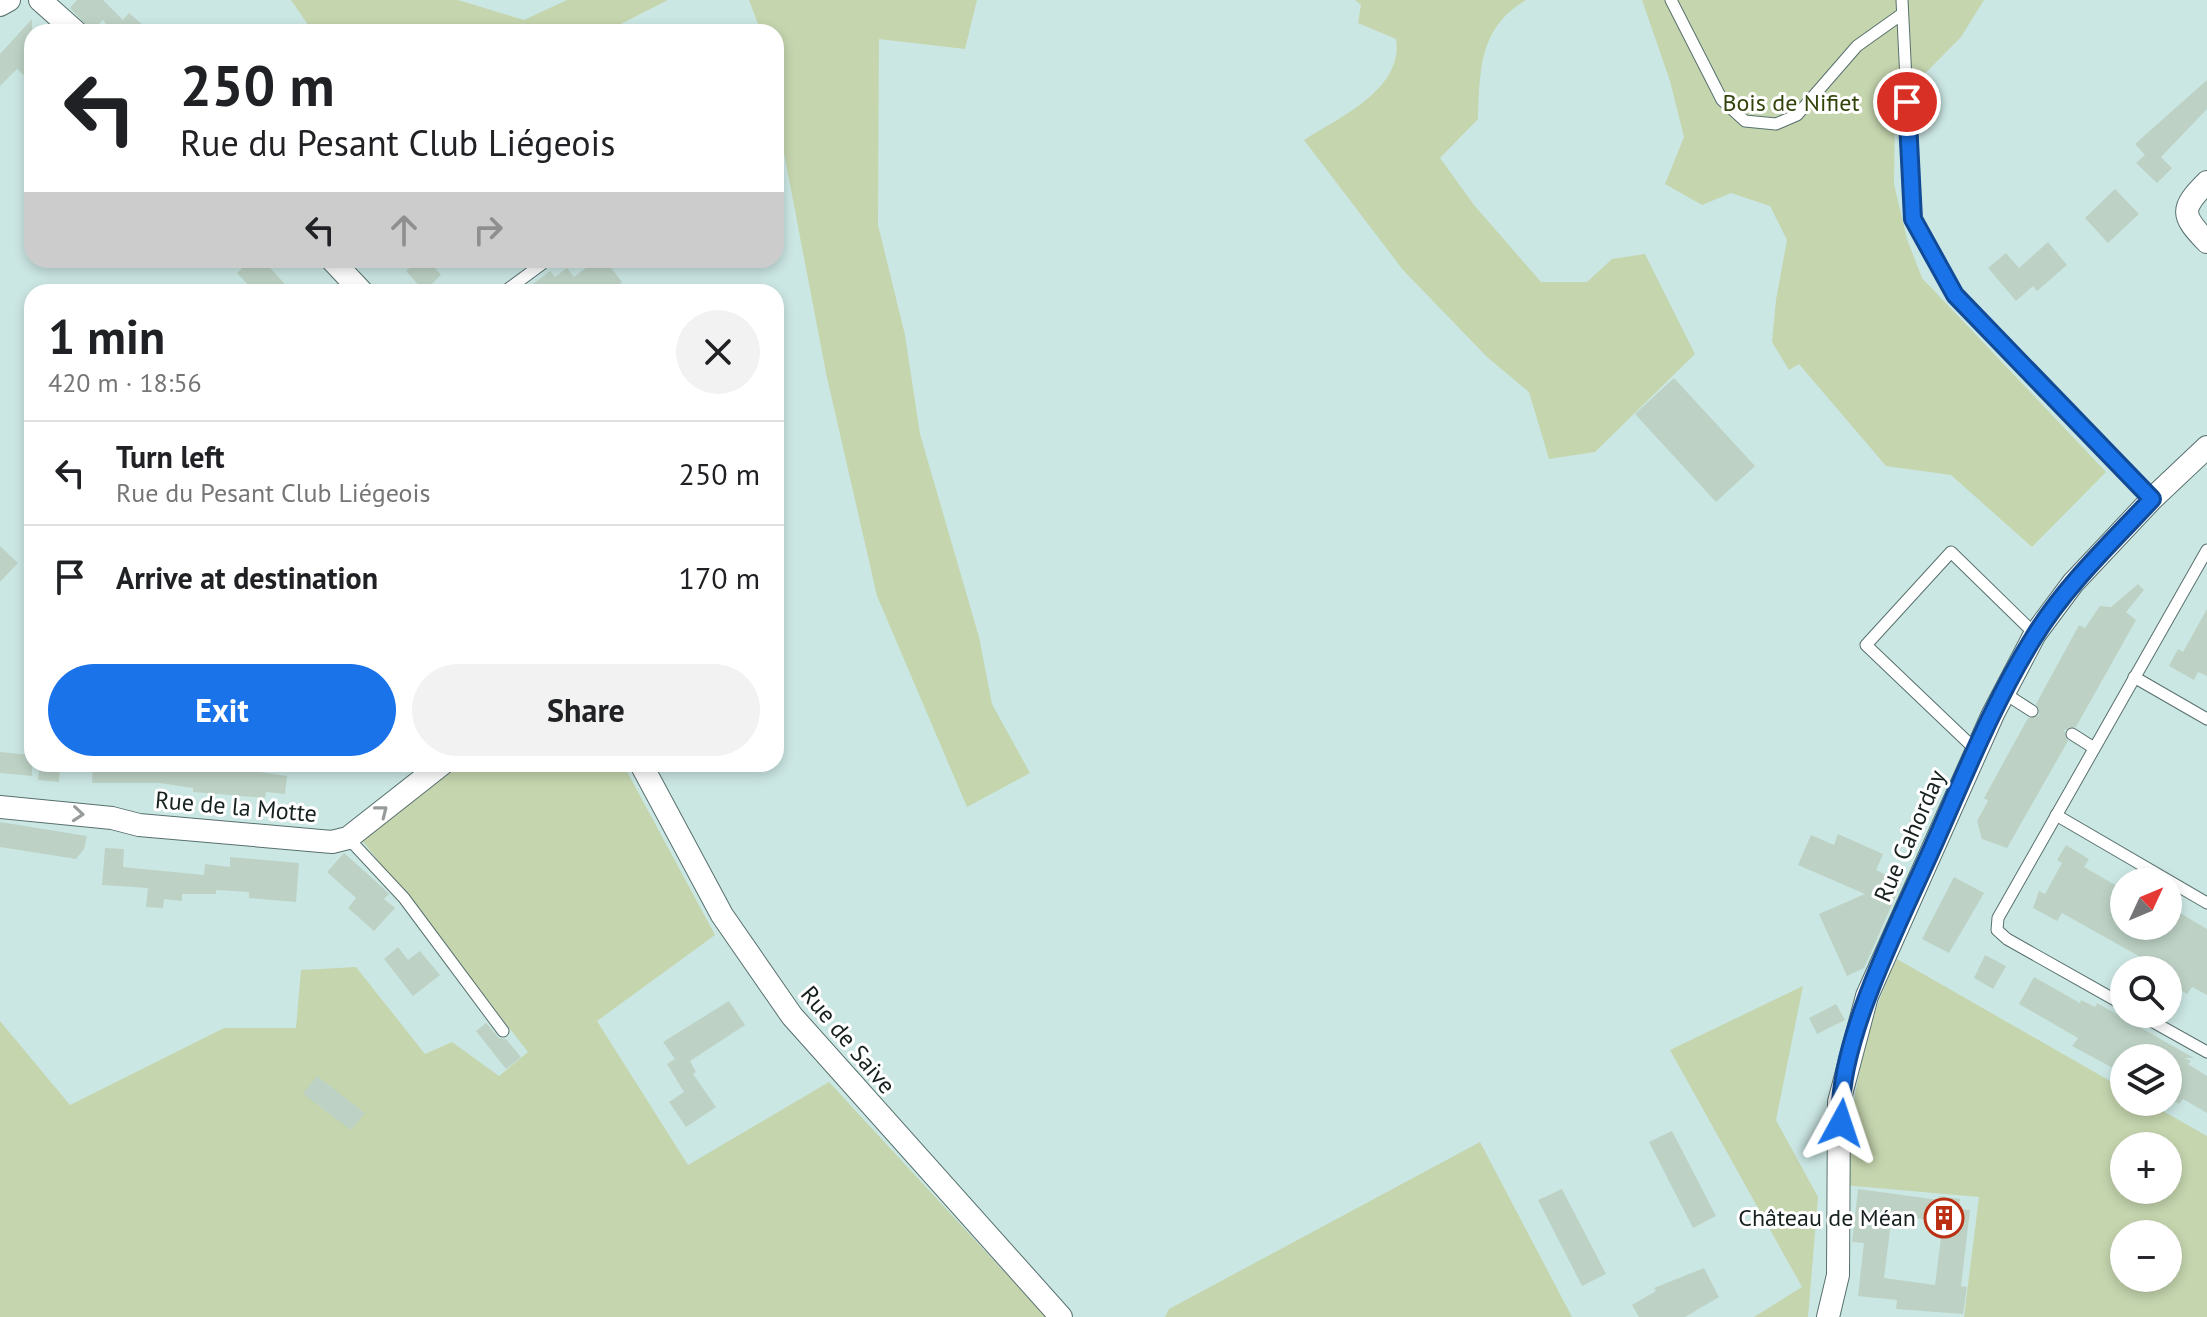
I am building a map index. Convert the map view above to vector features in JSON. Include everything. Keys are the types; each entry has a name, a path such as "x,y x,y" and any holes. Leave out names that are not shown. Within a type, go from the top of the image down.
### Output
{"street":[{"path":"0,5 9,0"},
{"path":"40,0 67,24"},
{"path":"2207,182 2190,199 2186,212 2188,222 2207,242"},
{"path":"340,268 354,284"},
{"name":"Rue Cahorday","path":"1828,1317 1838,1275 1839,1102 1867,996 1976,750 2035,634 2073,583 2152,499 2207,447"},
{"name":"Rue de la Motte","path":"0,807 112,818 139,825 332,842 348,838 432,772"},
{"name":"Rue de Saive","path":"645,772 722,915 792,1016 1061,1317"}],"lane":[{"path":"1671,0 1722,100 1745,121 1776,124 1797,115 1857,46 1902,14"},
{"path":"1902,0 1913,219 1955,295 2152,499"},
{"path":"515,284 537,268"},
{"path":"2110,997 2007,939 1997,930 1998,918 2207,550"},
{"path":"1976,750 1866,645 1951,552 2035,634"},
{"path":"2134,677 2207,719"},
{"path":"2004,693 2032,711"},
{"path":"2072,734 2094,748"},
{"path":"2056,815 2207,903"},
{"path":"348,838 404,898 503,1031"},
{"path":"2164,1028 2207,1052"}],"green space":[{"path":"291,0 458,0 524,20 567,0 668,0 621,24 308,24"},
{"path":"749,0 977,0 965,49 879,39 878,225 905,335 920,434 979,637 992,704 1030,773 967,807 877,596 826,373 784,153 784,24 758,24"},
{"path":"1355,0 1526,0 1499,23 1485,51 1478,119 1440,158 1474,205 1541,282 1587,282 1612,259 1645,254 1695,354 1595,452 1549,459 1529,392 1487,357 1403,270 1304,140 1366,100 1390,73 1396,57 1396,39 1358,23 1361,5"},
{"name":"Bois de Nifiet","path":"1642,0 1984,0 1961,37 1895,104 1894,184 1907,239 1922,278 2106,472 2032,547 1951,475 1886,466 1799,364 1789,370 1772,342 1787,240 1770,206 1731,193 1702,205 1665,184 1684,137 1670,81"},
{"path":"447,772 627,772 715,935 597,1021 688,1165 829,1082 1046,1317 0,1317 0,1021 70,1105 224,1028 296,1028 301,970 356,967 425,1054 452,1042 499,1076 528,1052 361,839"},
{"path":"1897,959 2110,1081 2110,1116 2172,1116 2207,1136 2207,1317 1964,1317 1979,1197 1843,1185 1860,1069 1875,1013"},
{"path":"1803,986 1776,1120 1818,1197 1808,1317 1754,1317 1802,1287 1670,1050"},
{"path":"1480,1142 1572,1317 1165,1317 1169,1309"}],"building":[{"path":"77,0 103,0 123,20 129,13 142,24 106,24 103,20 99,24 85,24 70,8"},
{"path":"24,28 24,76 17,69 0,86 0,54"},
{"path":"2207,80 2207,109 2161,157 2172,168 2157,183 2136,163 2145,155 2135,144"},
{"path":"2115,189 2139,214 2108,243 2085,218"},
{"path":"2048,242 2067,265 2037,291 2033,286 2016,301 1988,268 2006,253 2019,268"},
{"path":"242,268 270,268 285,284 247,284 237,273"},
{"path":"410,268 435,268 441,275 431,284 418,284 406,271"},
{"path":"567,268 574,277 586,268 611,268 622,282 533,284 550,271 555,277"},
{"path":"1674,378 1755,466 1716,502 1635,414"},
{"path":"0,546 18,563 0,582"},
{"path":"2138,584 2144,590 2126,612 2136,620 2076,727 2064,730 2068,741 2007,848 1982,839 1977,821 1988,801 1984,798 2028,718 2039,715 2036,704 2079,625 2085,628 2100,606 2111,607"},
{"path":"2207,609 2207,676 2198,672 2194,680 2169,666 2178,649 2183,652"},
{"path":"0,752 24,754 24,772 32,772 32,776 0,773"},
{"path":"39,772 60,772 59,782 38,780"},
{"path":"93,772 260,772 287,776 285,794 266,792 265,798 193,792 193,788 160,783 92,783"},
{"path":"0,822 87,836 84,849 76,859 0,847"},
{"path":"1838,834 1883,854 1876,870 1902,882 1864,968 1847,976 1819,914 1865,894 1798,865 1811,835 1834,845"},
{"path":"2066,845 2089,859 2084,867 2110,882 2110,940 2062,913 2057,921 2033,908 2039,891 2045,894 2062,863 2057,860"},
{"path":"105,848 124,849 123,867 204,875 205,864 230,867 230,857 299,863 296,902 249,898 249,892 216,890 216,894 182,894 182,901 164,899 163,908 146,907 148,888 102,885"},
{"path":"344,853 389,894 384,899 395,908 374,931 348,908 356,898 327,872"},
{"path":"1954,877 1984,893 1949,953 1922,939"},
{"path":"2182,914 2207,929 2207,995 2192,987 2187,994 2182,991 2182,956 2139,956 2110,940 2182,940"},
{"path":"398,947 408,960 420,951 440,975 413,996 384,959"},
{"path":"1985,955 2006,966 1993,989 1974,978"},
{"path":"2034,977 2080,1003 2081,1000 2095,1007 2097,1003 2110,1010 2110,1028 2141,1028 2169,1044 2110,1044 2110,1066 2072,1046 2078,1038 2019,1004"},
{"path":"729,1001 745,1025 690,1061 696,1072 693,1074 716,1107 686,1127 669,1102 684,1092 667,1064 675,1059 663,1042"},
{"path":"1836,1004 1845,1020 1817,1034 1809,1018"},
{"path":"486,1023 499,1038 506,1039 521,1057 506,1069 476,1031"},
{"path":"2182,1051 2194,1058 2185,1058 2191,1061 2188,1064 2207,1076 2207,1113 2183,1099"},
{"path":"317,1076 365,1113 351,1130 303,1094"},
{"path":"1672,1131 1716,1216 1693,1228 1649,1142"},
{"path":"1562,1189 1606,1274 1582,1286 1538,1200"},
{"path":"1858,1189 1939,1200 1939,1196 1960,1199 1959,1209 1970,1210 1961,1286 1967,1287 1963,1314 1896,1309 1897,1300 1858,1296 1864,1243 1852,1242","holes":["1892,1215 1943,1222 1935,1285 1884,1278"]},
{"path":"1704,1268 1719,1297 1685,1317 1639,1317 1632,1305 1656,1291 1654,1288"}],"place":[{"name":"Château de Méan","path":"1944,1218"}],"route":[{"path":"1841,1123 1839,1102 1867,996 1993,714 2035,634 2073,583 2152,499 1955,295 1913,219 1907,102"}]}
